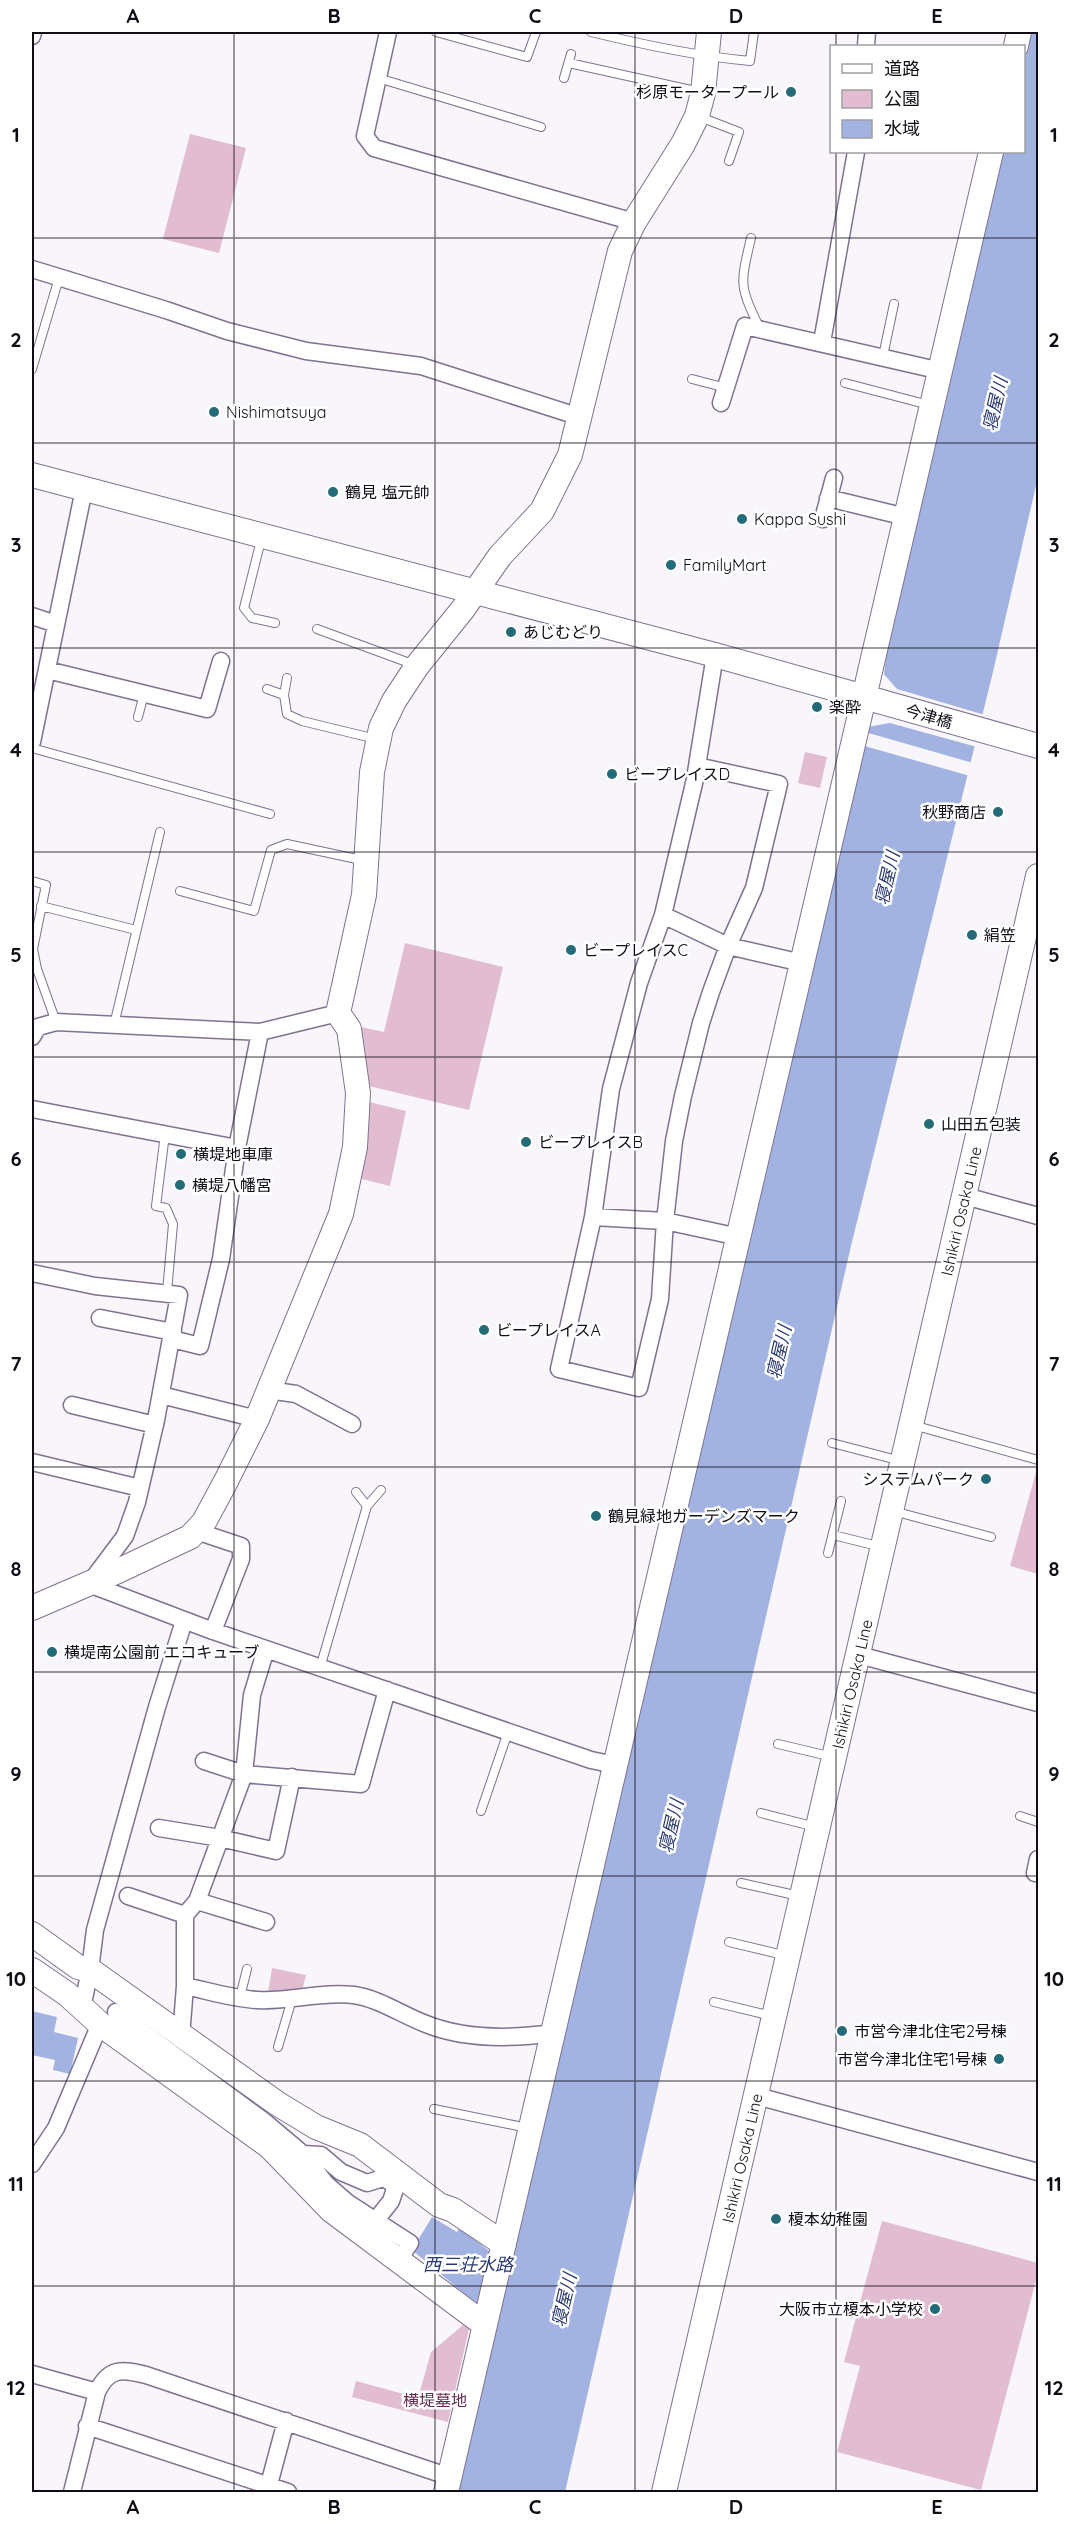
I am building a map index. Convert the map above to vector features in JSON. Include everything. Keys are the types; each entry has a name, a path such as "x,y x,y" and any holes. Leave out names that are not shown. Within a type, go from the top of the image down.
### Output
{"street":[{"path":"32,36 33,32"},
{"path":"388,32 366,136 374,148 634,222"},
{"path":"32,1608 190,1537 204,1522 257,1419 341,1214 355,1147 358,1093 349,1029 338,1013 364,895 368,862 372,772 378,740 394,700 500,556 542,511 570,455 620,251 634,222 683,144 700,104 709,32"},
{"path":"822,342 856,153"},
{"path":"72,2493 97,2392 103,2379 109,2374 122,2371 134,2372 286,2421 448,2485 802,963 868,699 906,517 992,153"},
{"path":"32,269 166,310 227,332 306,351 421,366 580,417"},
{"path":"723,395 745,326 941,371"},
{"name":"今津橋","path":"32,474 715,655 1038,746"},
{"path":"823,519 834,478"},
{"path":"32,742 41,680 56,624 84,489"},
{"path":"828,498 906,517"},
{"path":"32,616 56,624"},
{"path":"697,766 779,784 754,888 728,946 701,1023 683,1095 674,1141 665,1221 660,1299 639,1388 559,1369 593,1217 611,1089 639,983 663,915 697,766 715,655"},
{"path":"41,680 144,694 207,709 221,661"},
{"name":"Ishikiri Osaka Line","path":"664,2493 860,1655 1038,876"},
{"path":"663,915 728,946 802,963"},
{"path":"32,1037 39,1027 56,1022 260,1032 338,1013"},
{"path":"100,1318 172,1336 200,1346 221,1258 237,1148 260,1032"},
{"path":"32,1109 237,1148"},
{"path":"965,1196 1038,1216"},
{"path":"593,1217 665,1221 739,1238"},
{"path":"32,1273 95,1286 179,1295 155,1425 140,1488 125,1536 88,1584"},
{"path":"268,1390 296,1395 352,1424"},
{"path":"161,1395 257,1419"},
{"path":"72,1405 155,1425"},
{"path":"32,1462 140,1488"},
{"path":"196,1531 241,1546 241,1559 213,1631"},
{"path":"88,1584 184,1621 320,1668 591,1760 615,1765"},
{"path":"82,2008 95,1930 156,1707 184,1621"},
{"path":"181,2037 185,1986 185,1915 197,1900 244,1774 252,1695 266,1648"},
{"path":"860,1655 1038,1702"},
{"path":"204,1761 244,1774 362,1784 387,1690"},
{"path":"159,1828 220,1838 276,1851 292,1777"},
{"path":"128,1896 185,1915"},
{"path":"197,1900 266,1922"},
{"path":"32,1934 78,1967 90,1970 181,2037 272,2113 326,2184 348,2203 410,2243 397,2262"},
{"path":"32,1970 67,1994 82,2008 108,2018 272,2113 316,2127 360,2145 440,2205 453,2210 502,2251"},
{"path":"185,1986 257,2000 335,1994 356,1995 384,2004 424,2024 447,2031 469,2035 498,2036 553,2033"},
{"path":"32,2164 56,2128 108,2018"},
{"path":"108,2018 269,2146 318,2199 397,2262 487,2318"},
{"path":"757,2096 1038,2172"},
{"path":"303,2154 321,2155 341,2172 367,2182 383,2178 391,2182 395,2189 391,2201 376,2220"},
{"path":"32,2374 97,2392"},
{"path":"268,2489 286,2421"},
{"path":"87,2426 268,2489 288,2493"}],"lane":[{"path":"435,32 527,57 536,32"},
{"path":"591,32 706,57 750,61 754,32"},
{"path":"564,78 571,54"},
{"path":"569,63 700,104 739,132 729,160"},
{"path":"378,78 541,127"},
{"path":"751,238 742,279 744,295 760,329"},
{"path":"32,369 59,278"},
{"path":"883,356 894,304"},
{"path":"692,379 723,395"},
{"path":"845,384 932,406"},
{"path":"262,535 244,608 252,618 275,623"},
{"path":"317,629 417,666"},
{"path":"287,678 284,695 287,714 302,721 378,740"},
{"path":"267,689 284,695"},
{"path":"138,717 144,694"},
{"path":"32,748 270,814"},
{"path":"114,1025 160,832"},
{"path":"180,891 254,911 272,850 287,844 368,862"},
{"path":"32,881 46,885 33,949 37,969 56,1022"},
{"path":"41,906 136,930"},
{"path":"165,1134 156,1206 166,1208 173,1224 167,1292"},
{"path":"912,1425 1038,1460"},
{"path":"832,1443 904,1461"},
{"path":"320,1668 367,1506 381,1490"},
{"path":"356,1492 367,1506"},
{"path":"828,1553 841,1501"},
{"path":"892,1511 991,1537"},
{"path":"833,1535 884,1547"},
{"path":"482,1810 508,1732"},
{"path":"778,1744 836,1758"},
{"path":"761,1813 819,1827"},
{"path":"1020,1816 1038,1822"},
{"path":"741,1883 803,1897"},
{"path":"729,1942 789,1957"},
{"path":"240,1997 247,1969"},
{"path":"278,2047 292,1998"},
{"path":"714,2002 775,2017"},
{"path":"434,2109 531,2129"}],"green space":[{"path":"190,134 246,148 219,253 163,239"},
{"path":"805,752 827,757 820,788 798,783"},
{"path":"405,943 503,967 469,1110 369,1086 361,1027 384,1032"},
{"path":"365,1101 406,1111 390,1186 362,1179"},
{"path":"1036,1472 1038,1472 1038,1574 1010,1566"},
{"path":"272,1968 306,1975 302,1991 268,1993"},
{"path":"882,2221 1038,2263 1038,2273 981,2490 837,2452 860,2366 844,2362"},
{"name":"横堤墓地","path":"463,2325 469,2329 448,2422 352,2397 356,2381 418,2398 431,2352"}],"water":[{"path":"1030,32 1038,32 1038,477 992,676 851,1246 565,2492 456,2492 497,2316 466,2295 412,2250 432,2217 457,2232 460,2227 490,2252 867,729 884,674 887,646 1003,153 1025,153 1025,57"},
{"path":"32,2011 57,2017 54,2032 78,2038 70,2074 53,2070 55,2060 32,2055"}],"pier":[{"path":"882,672 897,689 985,715 977,747 890,723 867,727"},
{"path":"865,732 973,763 970,776 861,745"}],"place":[{"name":"杉原モータープール","path":"791,92"},
{"name":"Nishimatsuya","path":"214,412"},
{"name":"鶴見 塩元帥","path":"333,492"},
{"name":"Kappa Sushi","path":"742,519"},
{"name":"FamilyMart","path":"671,565"},
{"name":"あじむどり","path":"511,632"},
{"name":"楽酔","path":"817,707"},
{"name":"ビープレイスD","path":"612,774"},
{"name":"秋野商店","path":"998,812"},
{"name":"絹笠","path":"972,935"},
{"name":"ビープレイスC","path":"571,950"},
{"name":"山田五包装","path":"929,1124"},
{"name":"ビープレイスB","path":"526,1142"},
{"name":"横堤地車庫","path":"181,1154"},
{"name":"横堤八幡宮","path":"180,1185"},
{"name":"ビープレイスA","path":"484,1330"},
{"name":"システムパーク","path":"986,1479"},
{"name":"鶴見緑地ガーデンズマーク","path":"596,1516"},
{"name":"横堤南公園前 エコキューブ","path":"52,1652"},
{"name":"市営今津北住宅2号棟","path":"842,2031"},
{"name":"市営今津北住宅1号棟","path":"999,2059"},
{"name":"榎本幼稚園","path":"776,2219"},
{"name":"大阪市立榎本小学校","path":"935,2309"}],"water label":[{"name":"寝屋川","path":"995,404"},
{"name":"寝屋川","path":"887,878"},
{"name":"寝屋川","path":"779,1352"},
{"name":"寝屋川","path":"671,1826"},
{"name":"西三荘水路","path":"468,2264"},
{"name":"寝屋川","path":"564,2300"}]}
